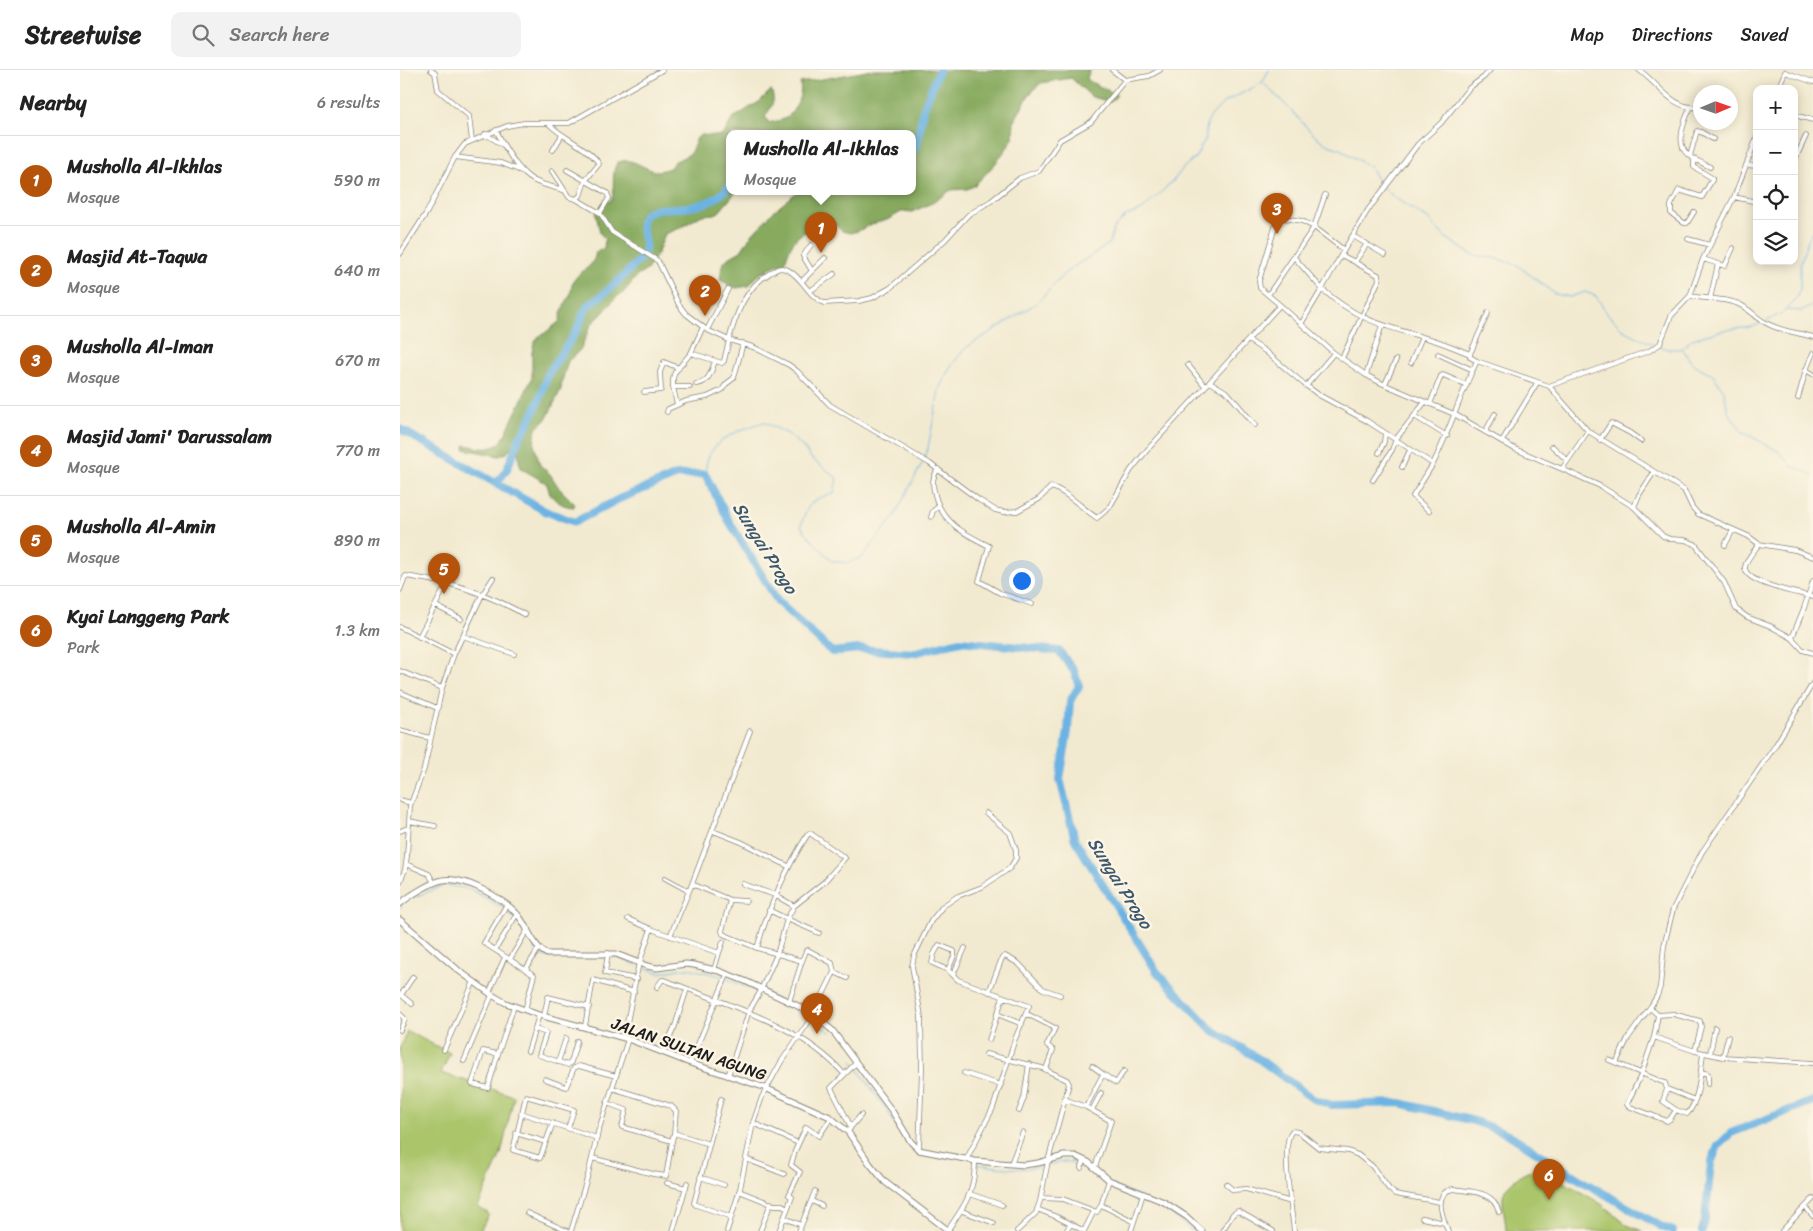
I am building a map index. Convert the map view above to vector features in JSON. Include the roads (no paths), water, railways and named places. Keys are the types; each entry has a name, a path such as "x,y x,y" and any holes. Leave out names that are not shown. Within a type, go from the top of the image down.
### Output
{"main road":[{"path":"400,904 434,883 447,880 467,884 507,904 528,929 539,948 550,955 608,953 656,968 686,964 714,970 726,977 789,1002 837,1035 892,1111 911,1142 919,1149 926,1152 1011,1164 1033,1164 1070,1156 1083,1164 1095,1168 1109,1180 1164,1202 1179,1211 1202,1231"},
{"name":"JALAN SULTAN AGUNG","path":"400,920 436,952 490,994 514,1006 626,1038 690,1063 766,1089 831,1118 849,1130 870,1164 885,1182 948,1231"}],"street":[{"path":"431,70 435,73 436,87 441,94 469,116 472,140"},
{"path":"400,254 427,212 461,147 485,134 524,123 562,124 574,121 662,70"},
{"path":"1112,70 1125,80"},
{"path":"691,353 720,363 724,362 736,315 744,300 759,280 780,268 786,268 802,281 820,301 839,303 859,301 872,298 890,288 945,240 968,215 1020,178 1039,171 1060,140 1091,122 1125,80 1149,76 1160,70"},
{"path":"1301,324 1368,210 1418,144 1441,123 1469,88 1490,70"},
{"path":"1639,70 1675,102 1690,109 1693,108"},
{"path":"1780,85 1785,71 1813,82"},
{"path":"1690,109 1683,128 1682,142 1686,153 1710,167"},
{"path":"1798,117 1813,120"},
{"path":"549,124 598,161 598,165 585,181 580,196 576,199"},
{"path":"496,130 521,171"},
{"path":"1694,212 1687,223 1684,223 1671,213 1670,208 1679,190 1702,197 1712,180 1694,167 1692,158 1697,132 1701,132 1713,139"},
{"path":"485,134 505,146"},
{"path":"552,150 562,135"},
{"path":"1798,153 1806,136"},
{"path":"1549,386 1649,351 1660,344 1671,316 1690,296 1703,259 1734,197 1753,147"},
{"path":"455,157 501,163 521,171 534,181 563,190"},
{"path":"1746,165 1753,166"},
{"path":"566,170 608,194 609,198 600,213"},
{"path":"552,171 569,197 600,213 612,232 658,261 682,310 705,329 729,340 743,343 789,365 830,405 929,463 995,510 1004,512 1017,511 1039,499 1051,487 1060,490 1097,518 1109,508 1131,470 1148,449 1280,305"},
{"path":"1268,295 1314,227 1326,195"},
{"path":"1734,197 1753,201"},
{"path":"1344,250 1314,227 1302,221 1278,217 1259,281 1260,288 1334,353 1366,375 1454,414 1515,449 1600,486 1634,507 1663,536 1670,540 1685,540 1694,544 1724,582 1736,608 1741,613 1792,638 1803,650 1813,653"},
{"path":"1353,236 1385,255"},
{"path":"1688,239 1710,245"},
{"path":"1355,262 1367,244"},
{"path":"811,245 803,255 812,271"},
{"path":"1703,259 1726,265 1733,248"},
{"path":"1341,255 1378,274 1380,278 1342,358"},
{"path":"1293,256 1322,289 1339,304 1362,317 1470,354 1470,357 1477,361 1549,386 1588,431 1684,490 1692,508 1698,514 1748,536 1759,544 1795,550 1813,557"},
{"path":"802,281 825,258"},
{"path":"1710,299 1718,264"},
{"path":"810,291 834,274"},
{"path":"677,405 673,378 691,353 728,289"},
{"path":"1690,296 1735,302 1742,305 1766,324 1813,337"},
{"path":"1470,354 1488,313"},
{"path":"1366,375 1382,325"},
{"path":"1411,363 1422,337"},
{"path":"1248,340 1265,351 1306,386 1396,439 1433,464"},
{"path":"667,412 668,409 677,405 707,397 722,390 734,378 743,343"},
{"path":"1306,386 1334,353"},
{"path":"1798,398 1813,353"},
{"path":"1438,354 1473,370"},
{"path":"1385,384 1396,360"},
{"path":"696,384 702,384 706,380 715,361"},
{"path":"1429,511 1413,496 1433,464 1447,436 1454,414 1477,361"},
{"path":"644,392 661,390 660,372 664,362 679,368"},
{"path":"1188,364 1205,386"},
{"path":"1806,370 1813,374"},
{"path":"1430,404 1441,376 1443,375 1467,385"},
{"path":"1210,382 1228,393 1255,425"},
{"path":"1502,441 1538,383"},
{"path":"673,387 690,388"},
{"path":"1373,480 1392,450 1396,439 1425,402"},
{"path":"1485,432 1495,414"},
{"path":"1414,416 1447,436"},
{"path":"1600,440 1611,423 1641,441"},
{"path":"1562,469 1588,431"},
{"path":"1379,453 1384,442 1385,433"},
{"path":"1552,446 1567,460"},
{"path":"1402,467 1410,450"},
{"path":"938,469 933,477 933,487 943,515 960,531 989,546 980,581 1000,593 1032,604"},
{"path":"1634,507 1639,495 1654,472"},
{"path":"931,516 933,511 939,506"},
{"path":"1725,545 1733,530"},
{"path":"1759,544 1745,566 1747,574 1756,580 1777,588 1811,596"},
{"path":"400,590 406,576 447,583 461,586 507,605 525,615"},
{"path":"400,882 406,864 411,803 424,769 442,688 454,654 482,595 493,578"},
{"path":"1792,638 1811,596 1813,581"},
{"path":"419,637 447,583"},
{"path":"436,606 461,619"},
{"path":"400,628 454,654"},
{"path":"463,636 514,654"},
{"path":"400,671 442,688"},
{"path":"1616,1063 1628,1038 1651,1006 1658,991 1664,946 1674,909 1683,888 1702,852 1775,746 1813,683"},
{"path":"400,692 437,708"},
{"path":"400,730 430,738"},
{"path":"670,936 713,831 750,732"},
{"path":"400,800 411,803"},
{"path":"919,1149 922,1069 921,1016 912,966 914,956 931,921 944,906 958,896 982,887 1010,868 1016,858 1016,850 1010,833 986,813"},
{"path":"409,822 435,826"},
{"path":"400,832 408,828"},
{"path":"713,831 741,842 788,866"},
{"path":"728,1076 749,1011 777,954 787,919 794,906 824,882 845,858 809,833 788,866 769,910 757,948"},
{"path":"406,864 429,874 434,883"},
{"path":"665,878 689,891"},
{"path":"692,884 730,900 746,901"},
{"path":"743,884 775,896 794,906"},
{"path":"730,900 722,932 757,948 802,961"},
{"path":"507,904 484,942 534,976 525,1010"},
{"path":"769,910 820,933"},
{"path":"495,950 517,914"},
{"path":"628,918 651,929 719,953"},
{"path":"464,1060 490,994 507,958 528,929"},
{"path":"572,1231 626,1038 639,964 651,929"},
{"path":"714,970 723,942"},
{"path":"948,970 954,952 939,945 932,962 948,970 958,980 988,992 1028,1004 990,1115 967,1158"},
{"path":"526,969 539,948"},
{"path":"953,975 965,948"},
{"path":"726,1231 740,1191 753,1123 766,1089 781,1062 812,1017 834,972 832,963 808,950 806,951 789,1002"},
{"path":"608,953 605,973 637,979"},
{"path":"988,992 1002,958 1005,956 1018,963 1043,989 1060,995"},
{"path":"834,972 847,978"},
{"path":"412,1004 401,994 413,977"},
{"path":"690,1063 726,977"},
{"path":"585,1026 593,980 634,992"},
{"path":"657,987 663,980 749,1011 798,1037 831,1060 844,1074"},
{"path":"444,1050 474,981"},
{"path":"663,1052 675,1026 687,989"},
{"path":"528,1051 548,997 589,1007"},
{"path":"989,1040 1003,997"},
{"path":"498,1054 483,1051 472,1084 488,1088 514,1006"},
{"path":"1651,1006 1651,1009 1658,1015 1673,1014 1700,1021 1701,1027 1695,1050"},
{"path":"400,1014 405,1019 400,1030"},
{"path":"997,1014 1022,1024"},
{"path":"1026,1014 1055,1028 1047,1045 1053,1050 1046,1069"},
{"path":"1658,1015 1654,1037 1628,1106 1667,1121 1676,1110"},
{"path":"1710,1054 1714,1028"},
{"path":"535,1029 546,1033 540,1055 558,1062 570,1064 577,1040"},
{"path":"1654,1037 1723,1057 1813,1063"},
{"path":"1723,1057 1728,1037"},
{"path":"558,1062 566,1038"},
{"path":"1667,1088 1663,1101 1676,1110 1688,1114 1695,1100 1703,1052"},
{"path":"986,1054 1046,1069 1067,1080 1068,1086 1048,1161 1038,1209 1017,1231"},
{"path":"1609,1060 1641,1075 1663,1082 1667,1088 1695,1100"},
{"path":"856,1063 831,1088 849,1130 861,1115"},
{"path":"1019,1111 1024,1098 1029,1064"},
{"path":"546,1079 566,1087 574,1068 579,1066 616,1076"},
{"path":"1092,1066 1116,1082 1124,1071"},
{"path":"1700,1072 1708,1074 1708,1084"},
{"path":"964,1073 1001,1085"},
{"path":"1086,1107 1104,1074"},
{"path":"592,1158 666,1176 676,1111 671,1106 612,1088"},
{"path":"1092,1110 1101,1093"},
{"path":"553,1123 542,1156 538,1158 513,1150 525,1097 528,1096 574,1110 568,1128"},
{"path":"721,1099 695,1194 695,1204 732,1217"},
{"path":"1064,1099 1086,1107 1110,1119 1112,1123 1095,1168"},
{"path":"607,1103 626,1110 622,1127 672,1141"},
{"path":"521,1113 597,1138"},
{"path":"779,1231 792,1197 790,1195 800,1172 791,1165 798,1143 806,1128 819,1136 831,1118"},
{"path":"753,1123 796,1142"},
{"path":"1294,1231 1288,1184 1287,1153 1289,1136 1294,1131 1319,1148 1348,1151 1358,1155 1379,1173 1389,1189 1395,1194 1440,1202"},
{"path":"674,1132 708,1144"},
{"path":"1011,1164 1023,1132"},
{"path":"516,1133 546,1142"},
{"path":"746,1159 784,1174"},
{"path":"948,1231 962,1211 970,1194 975,1164"},
{"path":"700,1177 724,1185"},
{"path":"1038,1209 1084,1231 1094,1211 1097,1211 1101,1205 1109,1180"},
{"path":"667,1183 686,1185 674,1231"},
{"path":"1226,1184 1233,1190 1246,1189 1291,1202"},
{"path":"1448,1231 1444,1223 1440,1202 1442,1196 1448,1190 1453,1189 1484,1195 1494,1201 1498,1212"},
{"path":"740,1191 788,1208"},
{"path":"799,1231 815,1191"},
{"path":"970,1194 1002,1205"},
{"path":"1131,1231 1143,1194"},
{"path":"1041,1198 1049,1200 1063,1199 1094,1211"},
{"path":"1782,1231 1813,1199"},
{"path":"812,1201 822,1206"},
{"path":"760,1231 771,1203"},
{"path":"1101,1205 1133,1222"},
{"path":"1805,1207 1813,1216"},
{"path":"962,1211 994,1223"},
{"path":"1222,1231 1233,1214 1238,1211 1273,1231"},
{"path":"527,1213 567,1231"},
{"path":"785,1218 801,1225"},
{"path":"1422,1218 1444,1223"},
{"path":"1066,1231 1071,1224"}],"waterway":[{"path":"916,146 923,110 939,70"},
{"path":"924,459 928,448 939,390 954,362 967,347 1037,303 1066,272 1109,244 1114,228 1126,216 1142,210 1196,157 1205,139 1207,123 1211,116 1223,103 1262,83 1269,70"},
{"path":"1263,83 1313,134 1326,144 1340,149 1370,167 1381,186 1395,198 1428,219 1445,237 1472,255 1494,258 1517,265 1555,294 1570,297 1585,292 1596,296 1606,312 1623,330 1655,345"},
{"path":"497,483 507,469 520,437 539,401 548,374 577,330 587,306 619,280 642,256 645,250 642,226 643,217 656,209 691,207 706,203 726,190"},
{"path":"1765,322 1787,310 1797,297 1800,289 1800,265 1813,230"},
{"path":"1788,310 1802,311 1813,305"},
{"path":"1659,346 1668,349 1678,349 1682,348 1692,339 1724,330 1752,327 1762,323"},
{"path":"1682,348 1692,363 1713,375 1724,391 1728,412 1743,432 1778,451 1792,466 1813,475"},
{"path":"705,474 707,460 712,451 717,444 732,434 764,422 788,434 802,446 812,459 837,478 834,493 815,500 808,507 801,526 832,561 848,563 863,557 894,517 923,462"},
{"name":"Sungai Progo","path":"400,429 545,511 575,522 619,499 677,475 705,474 729,521 778,602 832,652 859,649 913,653 960,641 1059,651 1074,671 1079,686 1070,701 1068,731 1060,779 1075,840 1157,972 1211,1029 1259,1059 1313,1099 1332,1105 1400,1103 1474,1121 1508,1134 1582,1181 1662,1227 1673,1231"},
{"path":"412,898 445,885 470,889 503,908"},
{"path":"400,908 403,905"},
{"path":"506,910 525,932"},
{"path":"527,935 536,951"},
{"path":"538,955 554,958 568,956"},
{"path":"597,956 606,957"},
{"path":"610,957 616,957 637,965"},
{"path":"641,966 660,973 684,968 724,977"},
{"path":"727,979 758,992"},
{"path":"762,993 783,1002 810,1018"},
{"path":"813,1020 830,1032"},
{"path":"852,1061 884,1106 905,1140 918,1155 949,1158"},
{"name":"Sungai Progo","path":"1702,1231 1705,1221 1711,1163 1718,1146 1731,1133 1813,1101"},
{"path":"1049,1165 1074,1162 1106,1182"},
{"path":"977,1164 1011,1168 1045,1166"},
{"path":"1109,1184 1140,1197"},
{"path":"1144,1199 1164,1209 1193,1231"}],"place":[{"name":"Musholla Al-Iman","path":"1277,234"},
{"name":"Musholla Al-Ikhlas","path":"821,253"},
{"name":"Masjid At-Taqwa","path":"705,316"},
{"name":"Musholla Al-Amin","path":"444,594"},
{"name":"Masjid Jami' Darussalam","path":"817,1034"},
{"name":"Kyai Langgeng Park","path":"1549,1200"}]}
